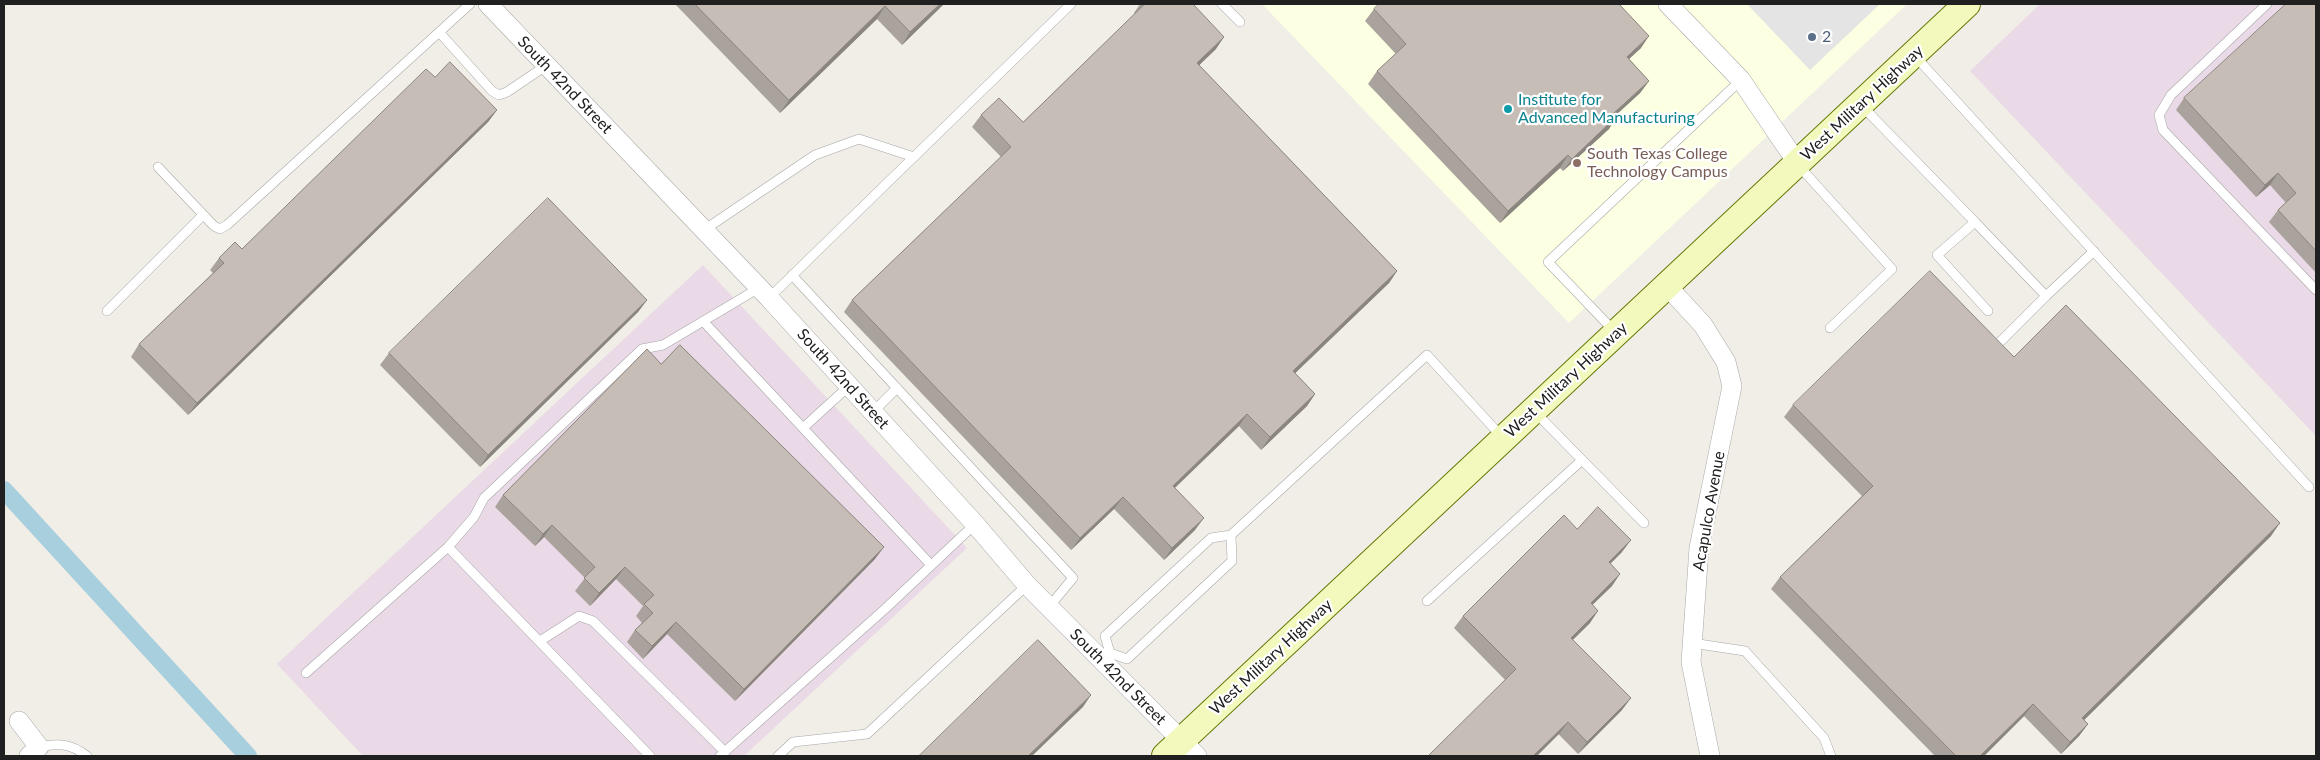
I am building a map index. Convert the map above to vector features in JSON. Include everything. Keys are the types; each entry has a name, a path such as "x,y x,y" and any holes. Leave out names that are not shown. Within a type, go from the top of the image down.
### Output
{"main road":[{"name":"West Military Highway","path":"1181,751 1504,439 1967,4"}],"street":[{"name":"South 42nd Street","path":"488,4 764,293 975,524 1027,585 1049,608 1105,657 1181,751"},
{"path":"1668,4 1741,80 1798,164"},
{"name":"Acapulco Avenue","path":"1668,286 1703,325 1726,362 1732,386 1699,548 1692,643 1691,662 1710,756"},
{"path":"19,721 34,752"}],"lane":[{"path":"158,167 214,226 220,229 228,225 470,4"},
{"path":"306,673 448,547 474,517 484,498 642,349 664,344 703,321 764,293 792,276 1071,4"},
{"path":"1222,4 1240,22"},
{"path":"2267,4 2171,95 2159,115 2163,130 2316,290"},
{"path":"439,32 492,91 499,95 507,92 547,65"},
{"path":"1913,54 2309,486"},
{"path":"1616,334 1548,262 1741,80"},
{"path":"1860,104 2046,296"},
{"path":"704,230 815,155 860,139 914,157"},
{"path":"1798,164 1892,269 1830,328"},
{"path":"107,311 203,215"},
{"path":"1975,222 1937,255 1988,311"},
{"path":"1996,346 2094,251"},
{"path":"792,276 1073,578 1049,608"},
{"path":"703,321 931,565"},
{"path":"1231,535 1232,560 1127,659 1105,657 1105,636 1211,538 1231,535 1427,354 1504,439"},
{"path":"803,428 849,386"},
{"path":"873,412 897,388"},
{"path":"1534,411 1644,523"},
{"path":"1427,601 1582,460"},
{"path":"540,642 579,616 593,621 723,754 975,524"},
{"path":"448,547 650,756"},
{"path":"778,756 793,742 867,734 1027,585"},
{"path":"1692,643 1745,651 1824,738 1831,756"},
{"path":"34,752 58,743 80,751 87,756"}],"shaded area":[{"name":"South Texas College Technology Campus","path":"1262,4 1907,4 1569,323"},
{"name":"2","path":"1747,4 1880,4 1810,70"},
{"path":"2040,4 2316,4 2316,436 1970,71"},
{"path":"703,265 967,548 744,756 363,756 277,664"}],"building":[{"path":"695,4 940,4 910,32 885,6 789,100"},
{"path":"1145,4 1193,4 1224,37 1197,63 1397,271 1293,371 1315,394 1270,437 1247,414 1173,486 1204,518 1172,548 1123,497 1080,538 852,300 1011,147 981,115 999,98 1023,122"},
{"name":"Institute for Advanced Manufacturing","path":"1379,4 1619,4 1649,36 1627,57 1649,81 1614,113 1617,116 1572,159 1568,155 1508,211 1377,71 1406,44 1374,9"},
{"path":"2286,4 2316,4 2316,251 2278,210 2296,193 2278,173 2265,185 2184,98"},
{"path":"450,62 497,110 197,403 139,344 224,263 219,258 235,242 242,249 426,69 435,77"},
{"path":"548,198 647,300 488,455 389,353"},
{"path":"1930,271 2014,357 2066,305 2280,523 2082,718 2088,724 2070,742 2033,704 1980,756 1956,756 1780,577 1873,486 1793,405"},
{"path":"680,345 884,547 744,689 676,622 652,646 635,630 653,613 644,604 654,595 625,567 599,593 584,578 595,567 552,525 543,534 503,495 647,349 661,364"},
{"path":"1598,507 1631,540 1609,562 1620,574 1591,603 1598,611 1571,638 1631,698 1587,742 1568,722 1533,756 1428,756 1516,669 1463,616 1564,515 1577,529"},
{"path":"1038,640 1091,695 1028,756 919,756"}],"waterway":[{"path":"4,490 248,756"}],"place":[{"name":"2","path":"1812,37"},
{"name":"Institute for Advanced Manufacturing","path":"1508,109"},
{"name":"South Texas College Technology Campus","path":"1577,163"}]}
